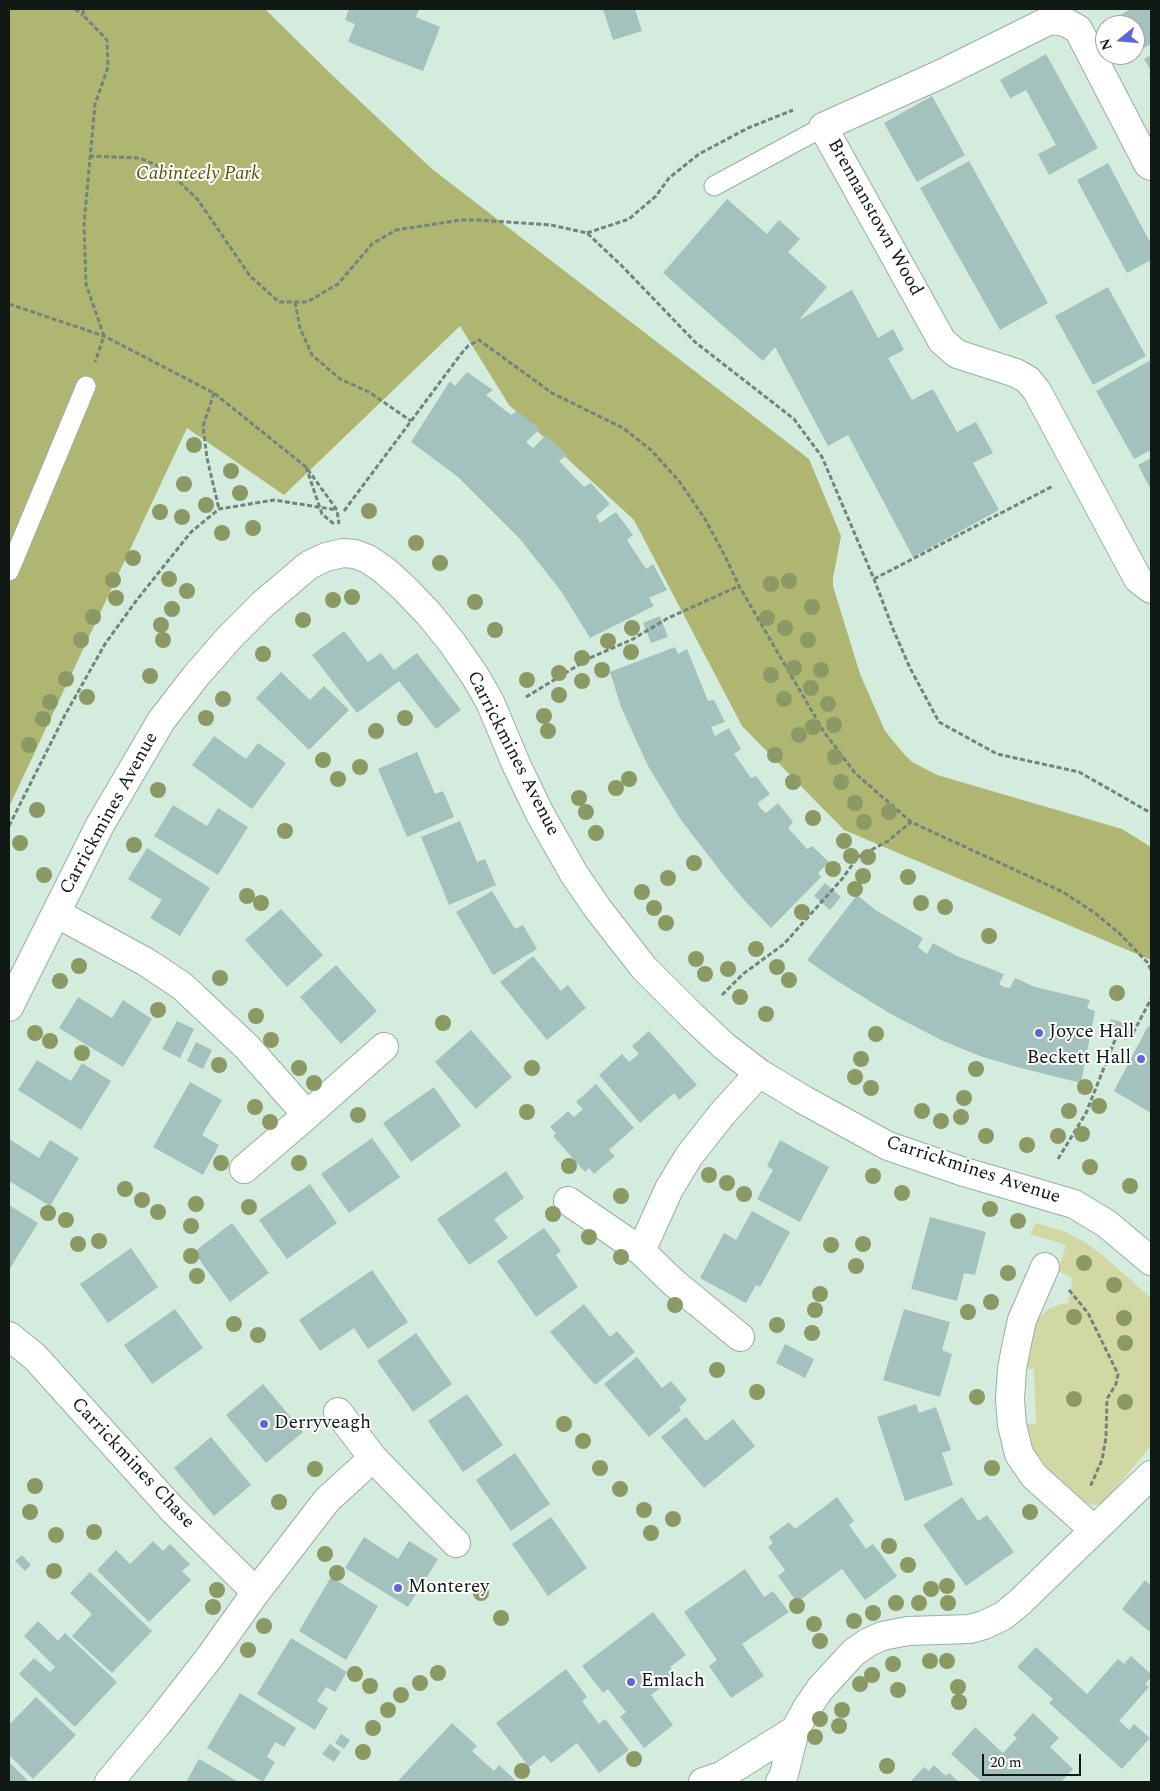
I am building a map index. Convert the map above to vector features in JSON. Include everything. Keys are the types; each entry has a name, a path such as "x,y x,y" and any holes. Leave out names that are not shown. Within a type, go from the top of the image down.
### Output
{"street":[{"name":"Brennanstown Wood","path":"1151,166 1148,164 1078,29 1065,22 1050,20 941,74 823,128 942,341 956,354 1016,373 1028,380 1037,391 1138,579 1151,589"},
{"name":"Carrickmines Avenue","path":"9,1007 100,825 161,721 195,677 229,638 263,604 309,565 326,557 343,553 355,554 368,559 384,570 404,588 429,614 472,671 490,702 516,764 540,814 574,874 598,909 644,968 724,1046 759,1073 888,1146 961,1171 1074,1204 1108,1224 1151,1260"},
{"path":"56,913 146,962 182,986 247,1048 307,1115"},
{"path":"244,1169 384,1047"},
{"path":"641,1251 669,1189 689,1156 722,1114 759,1073"},
{"path":"568,1201 641,1251 673,1282 740,1337"},
{"path":"1046,1267 1022,1320 1017,1343 1012,1369 1010,1399 1012,1425 1019,1454 1034,1476 1084,1522"},
{"name":"Carrickmines Chase","path":"9,1336 35,1357 172,1510 256,1592"},
{"path":"338,1412 373,1458 456,1543"},
{"path":"109,1782 209,1658 256,1592 327,1500 373,1458"},
{"path":"780,1782 784,1774 795,1730 807,1708 820,1689 853,1653 867,1643 882,1636 908,1631 970,1629 1003,1616 1020,1602 1084,1522 1151,1475"},
{"path":"703,1782 721,1776 795,1730"}],"lane":[{"path":"714,186 823,128"},
{"path":"9,571 86,386"}],"path":[{"path":"75,9 107,40 108,67 95,104 84,224 86,284 104,336"},
{"path":"83,9 84,16"},
{"path":"89,156 140,158 167,170 198,200 250,276 279,302 307,302 338,284 372,244 396,230 461,220 478,220 551,225 587,233 622,266 695,342 794,419 822,457 874,579 896,637 938,722 997,754 1079,772 1151,813"},
{"path":"295,302 300,328 312,355 340,379 369,392 411,420"},
{"path":"9,304 104,336 214,394 306,467 337,510 339,525 334,524 322,514 306,467"},
{"path":"344,511 461,354 468,346 479,340 552,393 623,428 651,450 679,481 705,519 739,586 829,739 855,773 910,822 1063,892 1095,913 1119,932 1147,962 1151,970"},
{"path":"214,394 203,426 207,458 219,509"},
{"path":"874,579 1080,471"},
{"path":"9,826 65,715 106,644 136,601 192,532 219,509 274,500 337,510"},
{"path":"526,697 590,658 633,638 668,618 739,586"},
{"path":"722,995 743,974 784,944 842,880 858,857 888,841 910,822"},
{"path":"1058,1159 1086,1113 1119,1030 1133,1033 1151,999"},
{"path":"1046,1267 1079,1300 1088,1313 1118,1374 1116,1384 1108,1400 1105,1417 1106,1437 1102,1460 1095,1478 1084,1522"}],"green space":[{"name":"Cabinteely Park","path":"9,9 265,9 432,169 809,459 841,536 833,586 860,674 885,731 912,762 937,775 1122,829 1151,847 1151,960 844,830 742,726 634,520 509,405 460,326 284,495 187,428 9,807"},
{"path":"1036,1223 1064,1231 1086,1243 1151,1298 1151,1446 1101,1504 1092,1505 1076,1497 1052,1476 1038,1459 1031,1445 1026,1424 1036,1424 1034,1369 1025,1369 1028,1347 1039,1318 1048,1309 1068,1303 1073,1278 1058,1271 1066,1245 1030,1234"}],"building":[{"path":"349,9 419,9 416,17 440,27 423,71 348,42 355,24 345,20"},
{"path":"603,9 635,9 642,31 613,40"},
{"path":"1131,9 1151,9 1151,44 1145,47 1145,15 1120,15"},
{"path":"1046,54 1098,148 1049,175 1038,154 1056,145 1026,90 1010,98 1000,80"},
{"path":"1151,55 1151,71 1145,61 1145,58"},
{"path":"932,96 965,155 917,182 884,123"},
{"path":"969,161 1048,303 1000,330 920,188"},
{"path":"1108,163 1151,244 1151,260 1127,273 1077,180"},
{"path":"727,199 767,234 779,220 800,239 788,252 827,287 799,320 852,290 878,338 893,329 904,350 888,358 912,400 933,389 957,432 976,422 993,453 973,463 999,510 913,557 848,435 828,446 775,347 763,361 663,273"},
{"path":"1108,287 1146,356 1093,385 1055,316"},
{"path":"1149,361 1151,365 1151,450 1134,459 1096,391"},
{"path":"467,372 493,390 486,395 511,415 517,411 540,429 526,442 533,448 546,435 567,455 559,461 584,487 591,483 610,504 596,516 600,523 616,512 633,535 627,540 646,569 653,564 667,590 649,598 654,606 590,638 561,591 520,539 458,477 411,442 450,381 455,386"},
{"path":"1151,458 1151,490 1138,465"},
{"path":"660,616 668,637 651,643 643,623"},
{"path":"344,631 368,662 381,653 394,670 417,653 461,710 436,729 399,681 357,713 312,655"},
{"path":"675,647 678,654 687,649 708,701 714,700 725,722 711,727 715,736 729,728 741,749 734,754 751,778 756,776 770,794 758,803 760,808 766,813 778,803 793,822 788,828 807,849 812,846 829,862 818,873 821,877 771,928 728,881 681,820 648,766 621,707 610,672"},
{"path":"281,672 310,700 324,686 349,710 309,750 256,698"},
{"path":"214,736 246,759 258,743 286,763 252,809 192,765"},
{"path":"417,752 435,794 443,791 454,817 407,837 378,769"},
{"path":"173,805 207,826 218,808 248,827 218,875 154,836"},
{"path":"460,821 477,862 485,859 496,885 449,905 421,837"},
{"path":"147,848 210,888 180,936 150,918 162,900 128,879"},
{"path":"825,883 841,897 830,910 814,896"},
{"path":"492,891 515,929 523,925 537,949 493,975 456,912"},
{"path":"857,895 877,911 923,938 918,947 927,954 933,943 957,956 1004,974 999,984 1004,987 1010,988 1015,978 1035,987 1090,1000 1087,1008 1095,1011 1081,1083 980,1056 943,1041 889,1013 807,960"},
{"path":"281,909 323,955 287,987 245,940"},
{"path":"533,956 561,991 568,985 586,1008 547,1040 500,982"},
{"path":"336,965 377,1011 341,1044 300,997"},
{"path":"78,997 112,1018 123,1000 152,1019 123,1067 59,1028"},
{"path":"1111,1019 1131,1025 1127,1040 1107,1035"},
{"path":"177,1021 194,1029 180,1058 162,1049"},
{"name":"Beckett Hall","path":"1148,1026 1151,1028 1151,1113 1114,1091"},
{"path":"471,1030 512,1077 476,1109 435,1062"},
{"path":"649,1031 697,1085 679,1100 674,1093 640,1123 599,1075 622,1054 629,1062 639,1054 632,1046"},
{"path":"196,1042 212,1050 203,1069 187,1061"},
{"path":"37,1060 71,1081 82,1063 111,1081 81,1130 18,1090"},
{"path":"190,1082 222,1100 202,1135 219,1145 203,1175 153,1147"},
{"path":"596,1084 634,1128 609,1150 615,1156 594,1174 589,1168 585,1172 553,1136 556,1133 550,1127 568,1111 574,1117 583,1109 576,1102"},
{"path":"434,1087 461,1126 411,1162 383,1123"},
{"path":"372,1138 400,1177 349,1213 321,1174"},
{"path":"9,1139 39,1158 50,1140 79,1158 50,1206 9,1181"},
{"path":"780,1140 829,1167 800,1222 757,1199 773,1170 767,1166"},
{"path":"506,1171 524,1198 494,1219 508,1238 469,1265 437,1219"},
{"path":"310,1184 337,1223 287,1259 259,1220"},
{"path":"9,1205 38,1223 9,1270"},
{"path":"752,1211 790,1232 760,1287 756,1285 746,1303 700,1278 724,1233 736,1240"},
{"path":"930,1217 986,1232 975,1275 964,1273 957,1301 911,1289"},
{"path":"232,1223 269,1273 230,1302 194,1252"},
{"path":"544,1228 561,1251 556,1255 578,1287 536,1317 497,1261"},
{"path":"131,1248 158,1287 108,1323 80,1284"},
{"path":"372,1270 408,1322 368,1349 354,1328 320,1351 299,1320"},
{"path":"584,1304 610,1337 617,1331 635,1352 595,1385 550,1332"},
{"path":"175,1309 203,1348 152,1384 124,1345"},
{"path":"904,1309 950,1322 942,1350 952,1354 940,1397 883,1380"},
{"path":"416,1333 452,1384 413,1412 377,1361"},
{"path":"785,1344 814,1359 805,1378 776,1363"},
{"path":"637,1357 662,1388 671,1381 687,1400 679,1407 681,1410 649,1437 604,1384"},
{"name":"Derryveagh","path":"263,1384 303,1432 266,1463 226,1415"},
{"path":"467,1394 503,1445 463,1472 428,1421"},
{"path":"916,1404 919,1413 936,1407 951,1450 942,1453 953,1485 905,1501 877,1417"},
{"path":"686,1417 706,1441 733,1419 755,1446 704,1488 661,1437"},
{"path":"211,1437 251,1485 214,1516 174,1468"},
{"path":"515,1453 550,1504 511,1531 476,1480"},
{"path":"837,1497 854,1521 849,1525 866,1549 873,1544 897,1576 865,1600 842,1569 797,1602 778,1576 785,1570 768,1547 773,1543 769,1537 789,1522 795,1529"},
{"path":"962,1497 978,1521 987,1515 1014,1552 966,1586 923,1525"},
{"path":"551,1517 587,1568 548,1596 512,1544"},
{"name":"Monterey","path":"364,1537 398,1559 409,1541 438,1559 408,1607 345,1568"},
{"path":"153,1541 163,1551 170,1544 190,1564 182,1571 191,1580 149,1622 97,1570 116,1550 130,1564"},
{"path":"22,1555 31,1565 25,1571 15,1561"},
{"path":"745,1569 764,1597 773,1591 789,1612 742,1644 764,1676 731,1698 709,1666 717,1660 684,1612"},
{"path":"90,1572 152,1631 112,1673 72,1636 92,1614 70,1593"},
{"path":"331,1577 378,1606 346,1660 299,1631"},
{"path":"1145,1580 1151,1586 1151,1633 1122,1609"},
{"name":"Emlach","path":"653,1612 686,1655 670,1667 676,1676 651,1695 673,1725 644,1748 620,1717 626,1712 608,1689 603,1693 582,1666"},
{"path":"38,1621 58,1641 65,1633 117,1682 75,1727 19,1674 34,1658 50,1672 55,1667 24,1636"},
{"path":"291,1638 347,1672 335,1692 326,1687 317,1701 328,1708 315,1730 257,1694"},
{"path":"1036,1647 1087,1694 1118,1659 1124,1664 1131,1656 1151,1674 1151,1677 1145,1684 1149,1687 1119,1721 1129,1730 1134,1724 1150,1738 1122,1769 1049,1703 1053,1699 1017,1667"},
{"path":"566,1669 587,1697 582,1701 599,1724 605,1719 629,1750 599,1773 577,1743 551,1763 544,1755 529,1767 496,1723"},
{"path":"240,1693 296,1728 284,1747 275,1742 267,1757 275,1762 263,1782 207,1748"},
{"path":"36,1697 76,1735 33,1779 9,1755 9,1725"},
{"path":"1033,1713 1059,1738 1050,1747 1073,1769 1061,1782 982,1782 951,1754 975,1727 1003,1753 1017,1738 1013,1735"},
{"path":"452,1723 477,1746 472,1751 494,1771 499,1765 517,1782 397,1782"},
{"path":"341,1734 350,1740 344,1749 335,1743"},
{"path":"330,1744 341,1752 334,1762 322,1754"},
{"path":"199,1759 239,1782 186,1782"},
{"path":"9,1762 29,1782 9,1782"},
{"path":"934,1765 946,1776 949,1773 959,1782 910,1782 924,1767 929,1771"}],"place":[{"name":"Joyce Hall","path":"1039,1033"},
{"name":"Beckett Hall","path":"1141,1059"},
{"name":"Derryveagh","path":"264,1424"},
{"name":"Monterey","path":"398,1588"},
{"name":"Emlach","path":"631,1682"}]}
